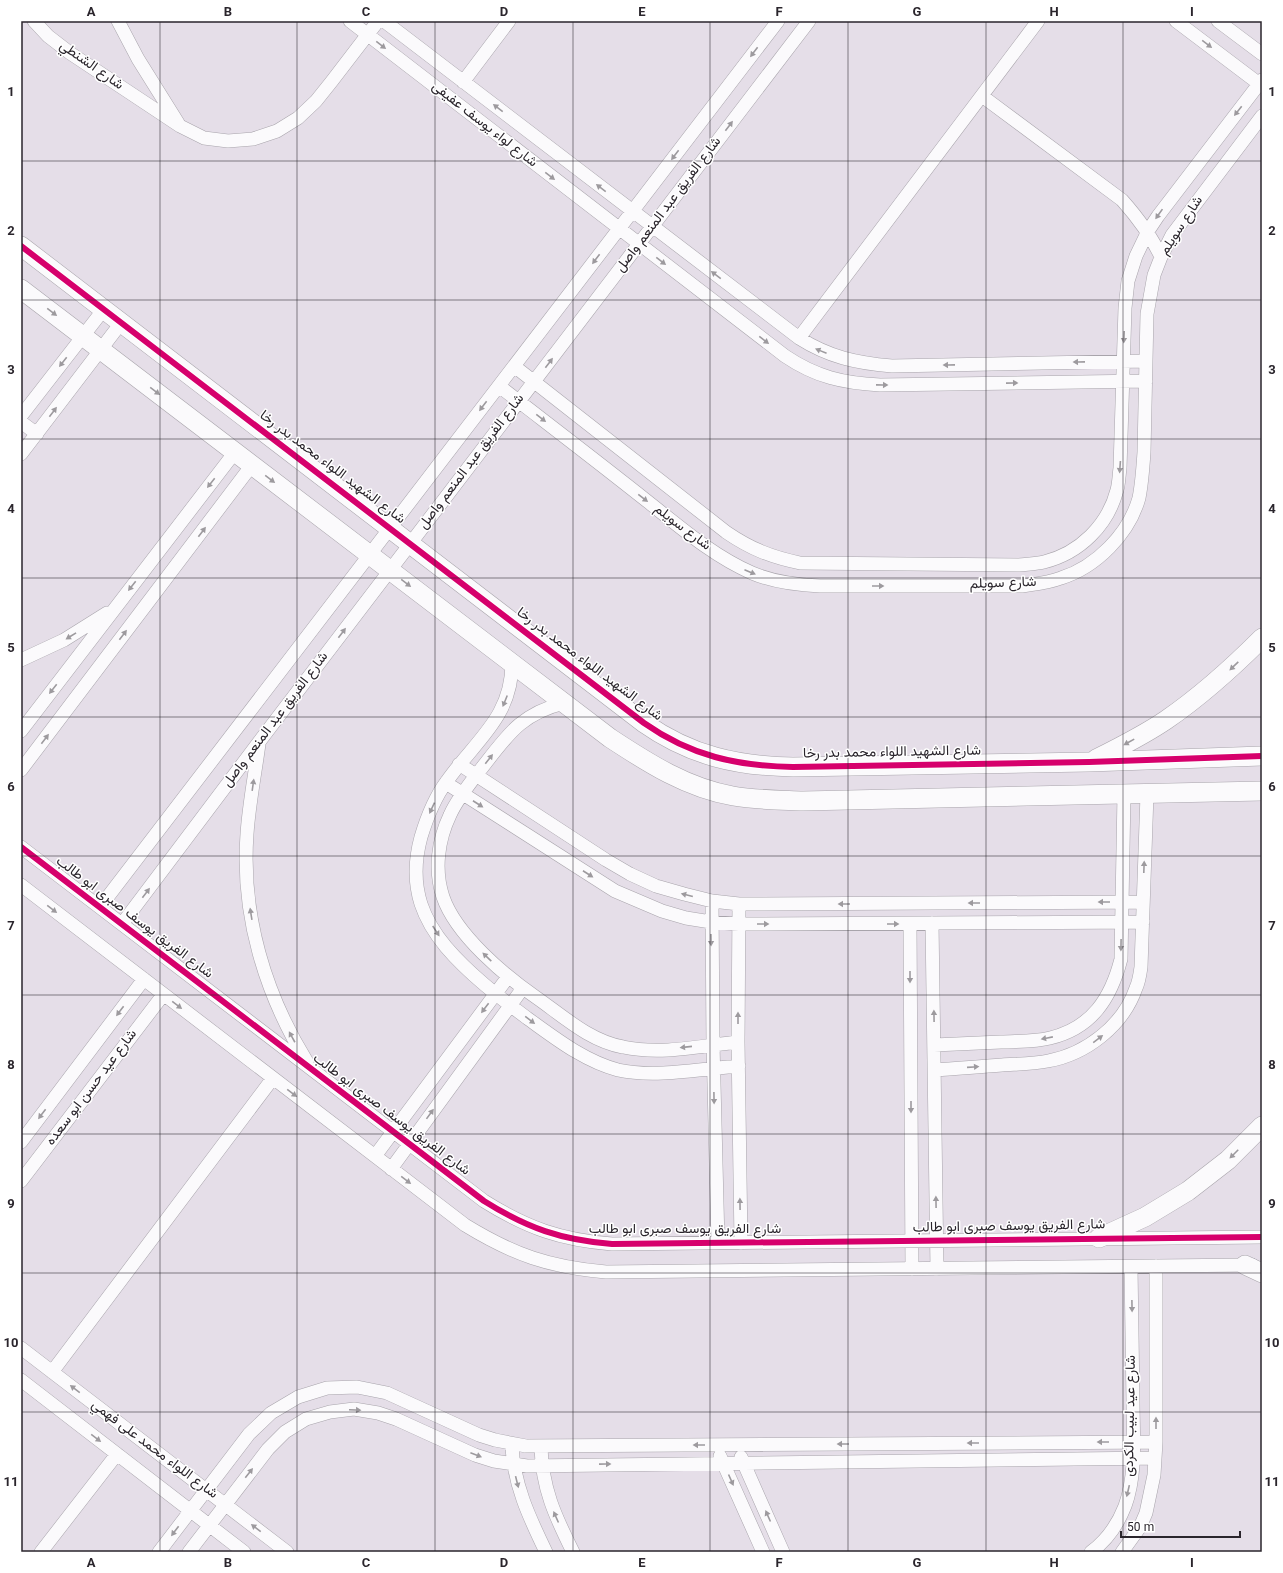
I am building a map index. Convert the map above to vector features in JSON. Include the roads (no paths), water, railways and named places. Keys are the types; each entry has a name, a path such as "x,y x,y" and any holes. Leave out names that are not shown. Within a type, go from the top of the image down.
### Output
{"street":[{"name":"شارع الشنطي","path":"34,21 48,36 70,53 180,126 204,138 228,141 253,139 277,131 298,118 316,100 378,21"},
{"path":"118,21 138,59 180,126"},
{"name":"شارع لواء يوسف عفيفى","path":"350,21 619,229 785,356 802,367 839,381 880,385 1146,381"},
{"name":"شارع لواء يوسف عفيفى","path":"384,21 632,212 799,338 816,349 854,361 892,366 1146,361"},
{"path":"463,82 509,21"},
{"name":"شارع الفريق عبد المنعم واصل","path":"100,907 778,21"},
{"name":"شارع الفريق عبد المنعم واصل","path":"122,924 809,21"},
{"path":"799,338 1038,21"},
{"path":"1176,21 1261,83"},
{"path":"1218,21 1262,54"},
{"name":"شارع سويلم","path":"514,366 721,528 743,544 761,553 800,563 1019,565 1043,563 1066,554 1086,541 1100,526 1111,508 1118,489 1125,308 1128,282 1136,256 1148,231 1169,201 1261,83"},
{"path":"982,96 1122,200 1148,231 1160,257"},
{"name":"شارع سويلم","path":"499,386 696,539 733,564 754,574 797,585 820,586 1022,586 1062,578 1080,570 1097,558 1115,542 1129,521 1138,499 1143,475 1147,314 1154,275 1160,257 1176,229 1262,116"},
{"name":"شارع الشهيد اللواء محمد بدر رخا","path":"21,246 644,723 677,742 705,754 734,762 763,766 1090,762 1262,756"},
{"path":"21,289 610,738 651,765 676,778 704,789 732,796 762,800 803,801 1262,791"},
{"path":"21,416 104,309"},
{"path":"22,451 37,434 121,323"},
{"path":"21,422 37,434"},
{"path":"21,731 235,452"},
{"path":"21,770 252,465"},
{"path":"21,660 64,640 116,608"},
{"path":"1090,762 1128,743 1165,720 1200,695 1233,667 1262,638"},
{"path":"512,663 510,685 504,706 492,725 446,782 431,809 421,837 416,859 416,882 422,905 432,926 445,946 461,963 510,1005 572,1049 592,1061 618,1070 641,1073 738,1066"},
{"path":"564,703 539,711 509,733 476,775 451,813 442,834 438,856 438,879 443,898 465,934 479,950 508,977 583,1031 602,1041 623,1047 644,1050 738,1042"},
{"path":"259,742 247,835 247,880 250,914 261,963 274,1000 291,1036 312,1070"},
{"path":"459,764 606,860 630,874 656,886 712,901 739,904 1143,902"},
{"path":"446,782 615,891 662,911 711,922 739,924 1143,922"},
{"path":"934,1045 1031,1041 1050,1038 1068,1032 1084,1022 1098,1009 1109,994 1117,977 1121,959 1124,794"},
{"path":"935,1070 1047,1062 1073,1054 1085,1048 1116,1022 1128,1006 1136,988 1141,968 1147,794"},
{"name":"شارع الفريق يوسف صبرى ابو طالب","path":"21,847 484,1201 507,1216 558,1236 584,1242 612,1244 1262,1237"},
{"path":"21,885 465,1225 492,1242 533,1259 576,1270 606,1272 1253,1265 1262,1273"},
{"path":"712,901 713,1068 718,1243"},
{"path":"739,904 738,1066 741,1243"},
{"path":"932,923 937,1269"},
{"path":"910,924 912,1269"},
{"path":"375,1156 508,977"},
{"name":"شارع عيد حسن ابو سعده","path":"21,1142 144,980"},
{"path":"391,1169 523,988"},
{"name":"شارع عيد حسن ابو سعده","path":"21,1181 163,994"},
{"path":"572,1049 583,1031"},
{"path":"641,1073 644,1050"},
{"path":"52,1372 273,1078"},
{"path":"1099,1238 1145,1217 1188,1191 1228,1160 1262,1126"},
{"name":"شارع عيد لبيب الكردى","path":"1091,1552 1107,1537 1117,1522 1125,1506 1131,1480 1133,1442 1131,1266"},
{"name":"شارع عيد لبيب الكردى","path":"1122,1552 1140,1527 1146,1513 1151,1493 1156,1442 1156,1266"},
{"name":"شارع اللواء محمد على فهمي","path":"21,1348 287,1552"},
{"name":"شارع اللواء محمد على فهمي","path":"21,1380 244,1552"},
{"path":"159,1552 249,1434 271,1413 298,1397 327,1388 357,1387 387,1393 479,1435 512,1444 540,1447 1156,1442"},
{"path":"189,1552 268,1449 285,1432 306,1419 330,1412 354,1409 378,1413 396,1419 474,1455 513,1465 542,1466 1155,1458"},
{"path":"512,1444 513,1465 518,1486 525,1506 546,1552"},
{"path":"715,1445 763,1552"},
{"path":"736,1445 784,1552"},
{"path":"540,1447 542,1466 549,1499 573,1552"},
{"path":"41,1552 117,1454"}]}
